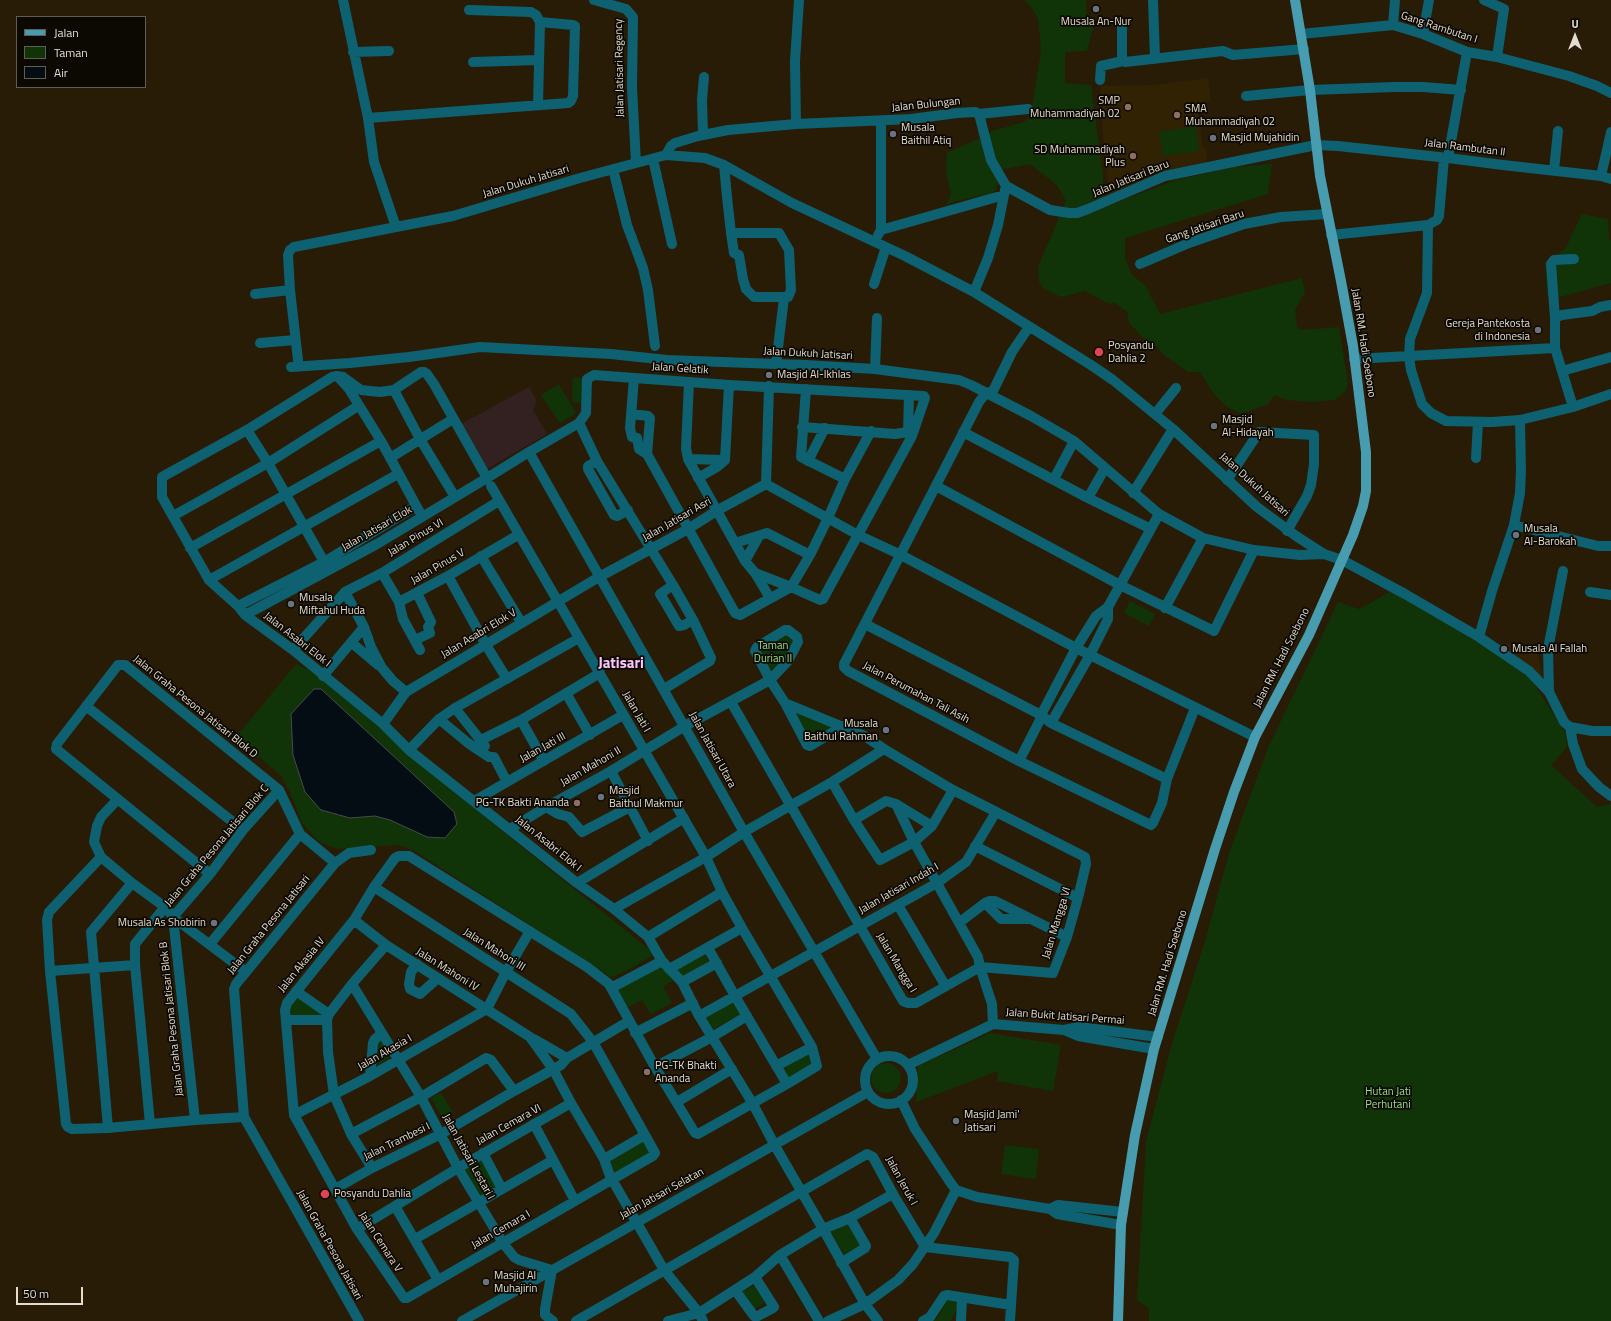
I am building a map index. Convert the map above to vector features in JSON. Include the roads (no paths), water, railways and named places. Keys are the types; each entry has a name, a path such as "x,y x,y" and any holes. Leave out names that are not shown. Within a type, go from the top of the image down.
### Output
{"main road":[{"name":"Jalan RM. Hadi Soebono","path":"1118,1321 1121,1225 1136,1135 1154,1049 1215,849 1234,792 1255,737 1309,635 1353,535 1363,506 1366,491 1366,452 1354,359 1342,281 1331,235 1320,176 1310,90 1295,0"}],"street":[{"path":"344,0 353,52 368,118 374,162 396,227"},
{"name":"Jalan Jatisari Regency","path":"594,0 626,9 633,17 632,87 636,163"},
{"path":"796,124 795,61 799,0"},
{"path":"1153,0 1155,58"},
{"path":"1393,25 1395,0"},
{"path":"1423,34 1429,0"},
{"path":"1484,0 1505,5 1497,57"},
{"path":"469,10 531,12 536,15 540,22 538,105"},
{"path":"368,118 565,104 571,101 573,96 575,28 573,25 540,22"},
{"name":"Gang Rambutan I","path":"1301,34 1393,25 1423,34 1467,52 1497,57 1569,76 1597,86 1611,93"},
{"path":"1122,27 1123,60"},
{"path":"1100,80 1101,66 1123,60 1220,51 1233,55 1304,49"},
{"path":"353,52 390,51"},
{"path":"1331,235 1428,225 1433,224 1437,220 1439,216 1446,158 1461,90 1467,52"},
{"path":"473,62 539,60"},
{"path":"703,134 702,100 704,77"},
{"path":"1246,96 1310,90 1423,87 1461,90"},
{"name":"Jalan Bulungan","path":"666,155 673,144 703,134 757,127 796,124 911,120 957,113 979,114 1028,109"},
{"path":"974,292 988,258 998,225 1005,191 991,160 979,114"},
{"path":"874,242 880,230 881,121"},
{"path":"1554,170 1558,131"},
{"path":"1601,176 1611,132"},
{"name":"Jalan Rambutan II","path":"1316,145 1380,150 1554,170 1601,176 1611,179"},
{"name":"Jalan Jatisari Baru","path":"1005,191 1050,210 1073,214 1094,207 1165,176 1316,145"},
{"name":"Jalan Dukuh Jatisari","path":"1324,554 1300,556 1254,550 1203,538 1159,514 1074,441 1032,416 968,383 959,380 875,370 776,364 667,360 611,354 480,347 409,357 350,363 295,364 295,340 288,255 290,250 294,247 453,216 612,169 666,155 705,158 724,165 792,203 886,247 974,292 1029,326 1113,380 1173,429 1257,507 1287,531 1324,554 1342,560 1365,571 1480,637 1529,671 1549,692"},
{"path":"653,159 672,244"},
{"path":"724,165 731,233 734,253 739,255 743,279 748,292 754,296 784,298 789,295 791,290 789,250 779,233 731,233"},
{"path":"612,169 627,225 643,268 648,290 655,346"},
{"path":"880,230 1005,191"},
{"name":"Gang Jatisari Baru","path":"1140,264 1189,243 1244,224 1281,217 1327,214"},
{"path":"1428,225 1427,293 1412,332 1409,356 1414,381 1422,404 1431,413 1446,421 1478,422 1520,420 1573,407 1611,394"},
{"path":"874,284 886,247"},
{"path":"1573,407 1555,348 1555,318 1550,264 1554,260 1574,258"},
{"path":"255,294 290,290"},
{"path":"776,364 784,298"},
{"path":"1555,318 1562,314 1592,311 1600,307 1611,305"},
{"path":"875,370 877,318"},
{"path":"986,393 993,391 1012,352 1029,326"},
{"path":"260,344 295,340"},
{"path":"1354,359 1555,348"},
{"path":"1562,371 1611,356"},
{"name":"Jalan Jati I","path":"394,390 421,372 427,374 434,384 518,535 600,672 623,715 684,818 706,857 722,892 742,928 812,1047 817,1066 787,1084"},
{"name":"Jalan Gelatik","path":"579,423 586,413 588,379 590,376 594,375 729,385 769,386 924,396 925,398 910,434"},
{"path":"337,376 349,389 358,406 381,441 398,474 423,516"},
{"path":"245,615 238,606 209,580 162,497 162,478 247,430 332,377 337,376 348,380 366,392 394,390 420,439 455,497"},
{"path":"634,378 630,428 632,437 637,438 639,449 647,454 734,613 740,615 791,587 810,555 845,479 871,431"},
{"path":"689,382 686,448 688,459 718,510 745,561 755,573 770,598"},
{"path":"698,478 718,467 725,460 729,385"},
{"path":"769,386 766,484 858,535 901,555 1076,648 1255,737"},
{"path":"1155,414 1176,388"},
{"path":"806,389 802,427 801,457 845,479"},
{"name":"Jalan Perumahan Tali Asih","path":"986,393 979,402 844,664 846,669 1019,761 1149,824 1153,823 1162,803 1167,779"},
{"path":"755,573 820,600 823,599 910,434 909,395"},
{"path":"173,516 268,463 358,406"},
{"path":"631,414 648,416 650,418 647,454"},
{"path":"390,458 453,419"},
{"path":"1480,637 1492,591 1514,525 1520,493 1520,420"},
{"path":"1476,458 1478,422"},
{"path":"579,423 597,461 673,585 710,654 710,661 664,688"},
{"name":"Jalan Jatisari Elok","path":"238,606 377,544 455,497 489,482 529,452 579,423"},
{"path":"802,427 910,434"},
{"path":"808,461 825,428"},
{"path":"1133,493 1173,429"},
{"path":"247,430 268,463 326,566"},
{"path":"964,432 1054,478 1088,498 1151,529"},
{"path":"1227,480 1259,432 1314,434 1314,464 1311,486 1308,496 1287,531"},
{"path":"190,548 381,441"},
{"path":"1054,478 1074,441"},
{"name":"Jalan Jatisari Utara","path":"529,452 599,577 664,688 744,832 877,1059"},
{"path":"688,459 725,460"},
{"path":"597,461 588,466 588,469 614,515 616,516 628,510"},
{"path":"1088,498 1105,468"},
{"path":"209,580 398,474"},
{"name":"Jalan Jatisari Asri","path":"599,577 688,530 718,510 766,484"},
{"path":"936,486 1120,585 1214,631 1254,550"},
{"name":"Jalan Pinus VI","path":"344,592 382,573 499,501"},
{"name":"Jalan Jatisari Elok","path":"245,615 326,566 416,506"},
{"path":"1019,761 1076,648 1096,616 1108,607 1159,514"},
{"path":"1514,525 1598,546 1611,546"},
{"path":"735,542 768,534 810,555"},
{"name":"Jalan Pinus V","path":"399,602 448,576 518,535"},
{"path":"745,561 759,536"},
{"path":"1165,608 1203,538"},
{"path":"481,556 521,622"},
{"path":"1563,571 1548,649 1549,692 1564,722 1570,727 1592,731 1611,731"},
{"path":"382,573 399,602 403,619 416,640 420,650"},
{"path":"448,576 486,645 507,679"},
{"name":"Jalan Asabri Elok V","path":"383,724 406,692 486,645 521,622 599,577"},
{"path":"673,585 660,594 679,626 692,620"},
{"path":"293,650 344,592 364,627 371,647 382,668"},
{"path":"1590,592 1611,595"},
{"path":"416,593 431,622 428,627 430,632 416,640"},
{"path":"1052,723 1090,655 1108,619 1108,607"},
{"name":"Jalan Asabri Elok I","path":"245,615 293,650 383,724 409,750 577,883 614,909 648,937 662,961 682,982 699,1016 753,1104 841,1263 865,1304 878,1321"},
{"path":"865,624 1052,723 1167,779 1194,708"},
{"path":"323,676 364,627"},
{"name":"Jalan Mahoni II","path":"510,829 611,771 684,726 770,680 788,661 798,642 797,637 788,630 784,630 756,648 755,651 770,680"},
{"path":"409,750 439,719 455,708 579,638"},
{"path":"352,643 382,668 393,681 406,692"},
{"name":"Jalan Graha Pesona Jatisari Blok D","path":"210,874 56,749 57,744 116,667 120,664 125,665 279,790"},
{"path":"481,740 521,720 600,672"},
{"path":"770,680 785,703 809,746 843,726"},
{"path":"566,693 590,735"},
{"path":"731,702 860,926"},
{"path":"785,703 865,736 953,790 996,812"},
{"path":"86,706 244,830"},
{"path":"455,708 491,752 507,782"},
{"name":"Jalan Jati III","path":"474,801 544,762 623,715"},
{"path":"439,719 468,743 489,757 494,757"},
{"path":"521,720 544,762"},
{"path":"1570,727 1573,744 1582,769 1599,787 1611,796"},
{"path":"614,909 706,857 744,832 832,782 884,749"},
{"path":"611,771 648,841"},
{"path":"832,782 880,860 914,842 932,826 953,790"},
{"name":"Jalan Graha Pesona Jatisari Blok C","path":"246,972 173,917 210,874 244,830 279,790 300,834 336,863"},
{"path":"118,799 101,817 97,826 94,842 101,857 132,883 165,907 173,917"},
{"path":"854,820 884,801 896,804 932,826"},
{"path":"896,804 914,842 978,956 992,1004 993,1024"},
{"path":"546,807 558,814 569,817 582,832 630,807"},
{"name":"Jalan Jatisari Indah I","path":"699,1016 937,883 966,862 996,812"},
{"name":"Jalan Mangga VI","path":"980,967 1049,974 1053,973 1067,937 1086,864 1086,859 1083,855 996,812"},
{"path":"577,883 684,818"},
{"path":"210,944 300,834"},
{"path":"975,846 1078,898"},
{"name":"Jalan Graha Pesona Jatisari","path":"359,1321 244,1117 234,989 236,984 336,863 349,853 371,850"},
{"name":"Jalan Akasia IV","path":"294,1115 286,1006 296,991 354,920 374,887 395,858 404,855 414,858 530,931"},
{"path":"101,857 49,912 47,920 50,971 66,1124 72,1129 108,1128 244,1117"},
{"path":"108,1128 91,932 132,883"},
{"name":"Jalan Mahoni III","path":"374,887 569,1012 593,1042 645,1135"},
{"path":"648,937 722,892"},
{"path":"960,922 985,904 990,901 994,901 1067,937"},
{"path":"898,905 945,986"},
{"path":"150,1124 135,965 136,941 165,907"},
{"name":"Jalan Graha Pesona Jatisari Blok B","path":"173,917 195,1120"},
{"name":"Jalan Mahoni IV","path":"354,920 386,945 530,1037 567,1058"},
{"name":"Jalan Mangga I","path":"860,926 902,999 906,1002 916,1003 980,967"},
{"path":"669,969 742,928"},
{"path":"487,1009 506,972 530,931 605,980 611,988 655,1068 695,1133 699,1133 787,1084 734,996 708,948"},
{"path":"372,1168 351,1134 334,1095 328,1052 328,1017 352,984 386,945"},
{"path":"611,988 662,961"},
{"path":"682,982 717,963"},
{"path":"416,964 411,972 409,984 410,989 420,994 438,978"},
{"path":"50,971 135,965"},
{"name":"Jalan Jatisari Lestari I","path":"352,984 381,1034 421,1097 458,1168 503,1243 514,1257 519,1260 552,1270"},
{"path":"296,991 328,1017"},
{"path":"635,1033 693,1003"},
{"name":"Jalan Akasia I","path":"294,1115 370,1076 487,1009"},
{"path":"655,1068 747,1016"},
{"path":"287,1020 328,1017"},
{"name":"Jalan Trambesi I","path":"335,1189 372,1168 441,1134 561,1065 567,1058 629,1021"},
{"name":"Jalan Bukit Jatisari Permai","path":"908,1065 993,1024 1064,1030 1079,1027 1158,1037"},
{"path":"1064,1030 1078,1036 1154,1049"},
{"path":"370,1076 373,1042 381,1034"},
{"name":"Jalan Mahoni IV","path":"530,1037 554,1069 571,1103 604,1158 612,1179 664,1270 701,1317"},
{"path":"776,1066 812,1047"},
{"path":"885,1056 894,1056 908,1065 913,1074 913,1085 908,1094 901,1100 892,1103 883,1103 874,1099 868,1092 865,1083 866,1073 870,1065 877,1059 885,1056"},
{"path":"351,1134 421,1097 486,1058 491,1060 514,1091"},
{"path":"677,1102 732,1069"},
{"name":"Jalan Jatisari Selatan","path":"465,1319 868,1092"},
{"path":"901,1100 915,1129 956,1190 977,1197 1050,1209 1057,1214 1121,1225"},
{"name":"Jalan Cemara VI","path":"357,1229 483,1153 571,1103"},
{"name":"Jalan Cemara V","path":"294,1115 357,1229 402,1297"},
{"path":"534,1124 575,1201"},
{"path":"604,1158 645,1135"},
{"name":"Jalan Cemara I","path":"402,1297 407,1298 654,1154 645,1135"},
{"path":"483,1153 502,1189"},
{"name":"Jalan Jeruk I","path":"801,1191 867,1154 873,1157 925,1247"},
{"path":"415,1239 553,1160"},
{"path":"828,1321 865,1304 898,1280 925,1247 956,1190"},
{"path":"576,1321 801,1191"},
{"path":"668,1321 701,1317 735,1290 755,1277 780,1255 823,1229 850,1218 893,1194"},
{"path":"1050,1209 1058,1205 1123,1212"},
{"path":"395,1206 438,1280"},
{"path":"841,1263 866,1246 850,1218"},
{"path":"925,1247 1010,1257 1014,1260 1010,1321"},
{"path":"780,1255 819,1321"},
{"path":"552,1270 545,1314 553,1321"},
{"path":"735,1290 754,1316 773,1308 774,1307 755,1277"},
{"path":"923,1321 930,1317 944,1296 950,1295 1011,1305"},
{"path":"961,1321 962,1298"}],"water":[{"path":"314,689 321,689 454,812 457,824 445,838 427,837 390,820 375,816 350,818 321,810 305,792 293,755 291,714"}],"place":[{"name":"Musala An-Nur","path":"1096,9"},
{"name":"SMP Muhammadiyah 02","path":"1128,107"},
{"name":"SMA Muhammadiyah 02","path":"1177,115"},
{"name":"Musala Baithil Atiq","path":"893,134"},
{"name":"Masjid Mujahidin","path":"1213,138"},
{"name":"SD Muhammadiyah Plus","path":"1133,156"},
{"name":"Gereja Pantekosta di Indonesia","path":"1538,330"},
{"name":"Posyandu Dahlia 2","path":"1099,352"},
{"name":"Masjid Al-Ikhlas","path":"769,375"},
{"name":"Masjid Al-Hidayah","path":"1214,426"},
{"name":"Musala Al-Barokah","path":"1516,535"},
{"name":"Musala Miftahul Huda","path":"291,604"},
{"name":"Musala Al Fallah","path":"1504,649"},
{"name":"Musala Baithul Rahman","path":"886,730"},
{"name":"Masjid Baithul Makmur","path":"601,797"},
{"name":"PG-TK Bakti Ananda","path":"577,803"},
{"name":"Musala As Shobirin","path":"214,923"},
{"name":"PG-TK Bhakti Ananda","path":"647,1072"},
{"name":"Masjid Jami' Jatisari","path":"956,1121"},
{"name":"Posyandu Dahlia","path":"325,1194"},
{"name":"Masjid Al Muhajirin","path":"486,1282"}],"district":[{"name":"Jatisari","path":"621,664"}],"park label":[{"name":"Taman Durian II","path":"773,652"},
{"name":"Hutan Jati Perhutani","path":"1388,1098"}]}
